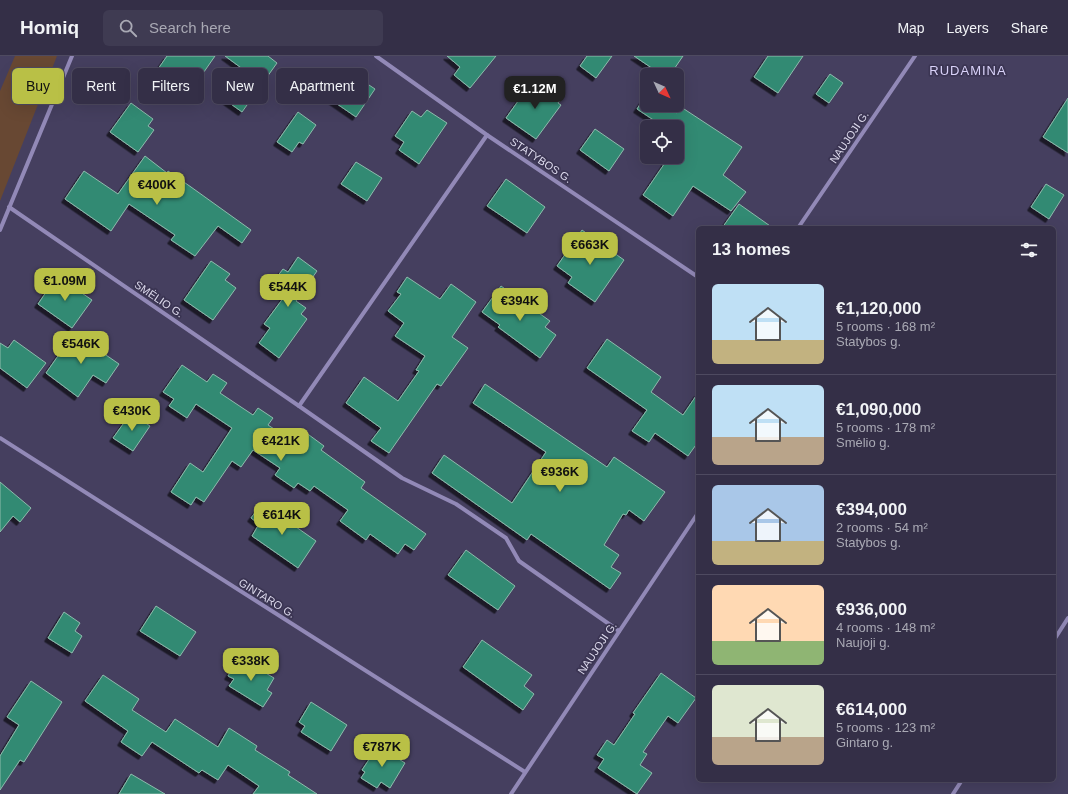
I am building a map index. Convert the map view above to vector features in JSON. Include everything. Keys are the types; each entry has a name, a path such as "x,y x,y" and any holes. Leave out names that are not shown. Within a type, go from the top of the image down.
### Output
{"street":[{"path":"0,230 72,56"},
{"name":"STATYBOS G.","path":"376,56 487,134 696,276"},
{"name":"NAUJOJI G.","path":"799,226 914,56"},
{"path":"299,406 487,134"},
{"name":"SMĖLIO G.","path":"9,207 402,478 456,504 506,538 519,561 619,631"},
{"name":"GINTARO G.","path":"0,438 525,772"},
{"name":"NAUJOJI G.","path":"511,794 696,516"},
{"path":"1056,637 1068,618"},
{"path":"953,794 961,782"}],"shaded area":[{"path":"15,56 57,56 52,68 12,68 12,104 38,104 0,201 0,91"}],"building":[{"path":"167,56 215,56 204,72 204,68 159,68"},
{"path":"225,56 268,56 277,63 268,76 268,68 241,68"},
{"path":"447,56 496,56 470,88 454,75 460,67"},
{"path":"587,56 612,56 596,78 580,66"},
{"path":"634,56 683,56 675,68 652,68"},
{"path":"768,56 803,56 778,93 754,77"},
{"path":"830,74 843,83 829,103 816,94"},
{"path":"531,83 542,91 547,85 563,96 558,103 561,105 536,139 506,118"},
{"path":"368,84 375,89 368,99"},
{"path":"1068,98 1068,153 1043,137"},
{"path":"131,103 153,119 148,126 154,130 138,152 110,132"},
{"path":"231,104 248,104 242,112"},
{"path":"337,104 365,104 356,117"},
{"path":"684,109 742,147 723,175 746,192 731,211 693,186 673,216 643,195 664,164 684,164 684,120 654,120 642,112 677,113 684,112"},
{"path":"427,110 447,123 419,164 399,150 404,142 395,136 412,111 421,117"},
{"path":"298,112 316,125 303,144 299,142 292,152 277,142"},
{"path":"595,129 624,149 609,171 580,150"},
{"path":"145,156 167,173 168,171 251,230 242,243 218,226 195,256 171,240 175,235 129,204 111,231 65,199 84,171 118,194"},
{"path":"356,162 382,178 367,201 341,184"},
{"path":"506,179 545,207 527,233 487,206"},
{"path":"1046,184 1064,195 1049,219 1031,207"},
{"path":"739,204 770,226 723,226"},
{"path":"582,230 624,260 595,302 568,283 572,277 557,266"},
{"path":"298,257 317,271 296,301 306,308 301,314 307,319 279,358 259,343 270,328 264,324 284,297 270,286 283,269 288,272"},
{"path":"211,261 230,274 225,280 236,288 213,320 184,300"},
{"path":"57,276 92,300 72,328 38,304"},
{"path":"407,277 440,299 451,284 476,302 452,337 468,348 441,386 437,384 389,453 371,441 381,428 346,403 364,377 398,401 419,371 416,370 425,356 395,336 404,323 388,311 401,294 397,292"},
{"path":"501,286 550,321 545,327 556,335 540,358 498,327 500,325 482,312"},
{"path":"74,333 119,364 106,383 93,375 78,397 46,373"},
{"path":"607,339 661,377 651,392 683,415 696,396 696,445 688,456 655,433 649,442 632,431 647,410 587,368"},
{"path":"14,340 46,363 27,388 0,368 0,343 8,348"},
{"path":"182,365 207,382 213,374 227,383 220,393 253,415 258,408 273,418 268,425 297,444 305,432 324,446 321,450 365,482 361,488 426,534 414,550 405,544 398,554 370,534 366,540 340,521 348,510 314,486 310,491 298,483 294,488 275,475 280,468 253,450 241,467 232,461 204,502 196,497 191,505 171,492 190,463 203,472 232,428 196,404 187,418 169,406 174,399 163,392"},
{"path":"485,384 607,467 614,457 665,492 644,521 629,510 626,515 623,514 604,545 619,555 611,567 621,573 610,589 531,534 527,540 432,473 444,455 512,503 546,452 473,403"},
{"path":"131,413 150,426 133,451 113,438"},
{"path":"0,482 31,508 20,522 13,516 0,532"},
{"path":"262,503 316,541 298,568 252,536 259,524 251,518"},
{"path":"466,550 515,586 498,610 448,575"},
{"path":"156,606 196,632 180,656 140,631"},
{"path":"64,612 80,623 75,631 82,636 72,653 48,638"},
{"path":"482,640 532,675 524,686 534,694 523,710 463,667"},
{"path":"239,657 274,678 267,690 272,693 263,707 229,686 234,679 228,676"},
{"path":"661,673 696,698 678,723 668,716 643,752 647,754 640,765 652,773 637,794 598,768 604,759 597,755 607,740 614,745 635,714 633,713"},
{"path":"103,675 139,699 132,710 166,732 175,719 218,747 229,728 257,746 255,750 290,772 288,775 317,794 253,794 259,786 228,765 218,780 202,770 199,773 152,742 142,756 121,742 128,731 85,701"},
{"path":"31,681 62,702 24,762 20,760 0,790 0,756 19,725 7,717"},
{"path":"311,702 347,725 331,751 301,732 305,726 299,722"},
{"path":"378,746 405,763 390,788 381,782 377,788 361,778 365,772 362,770"},
{"path":"131,774 165,794 119,794"}],"district":[{"name":"RUDAMINA","path":"968,70"}]}
